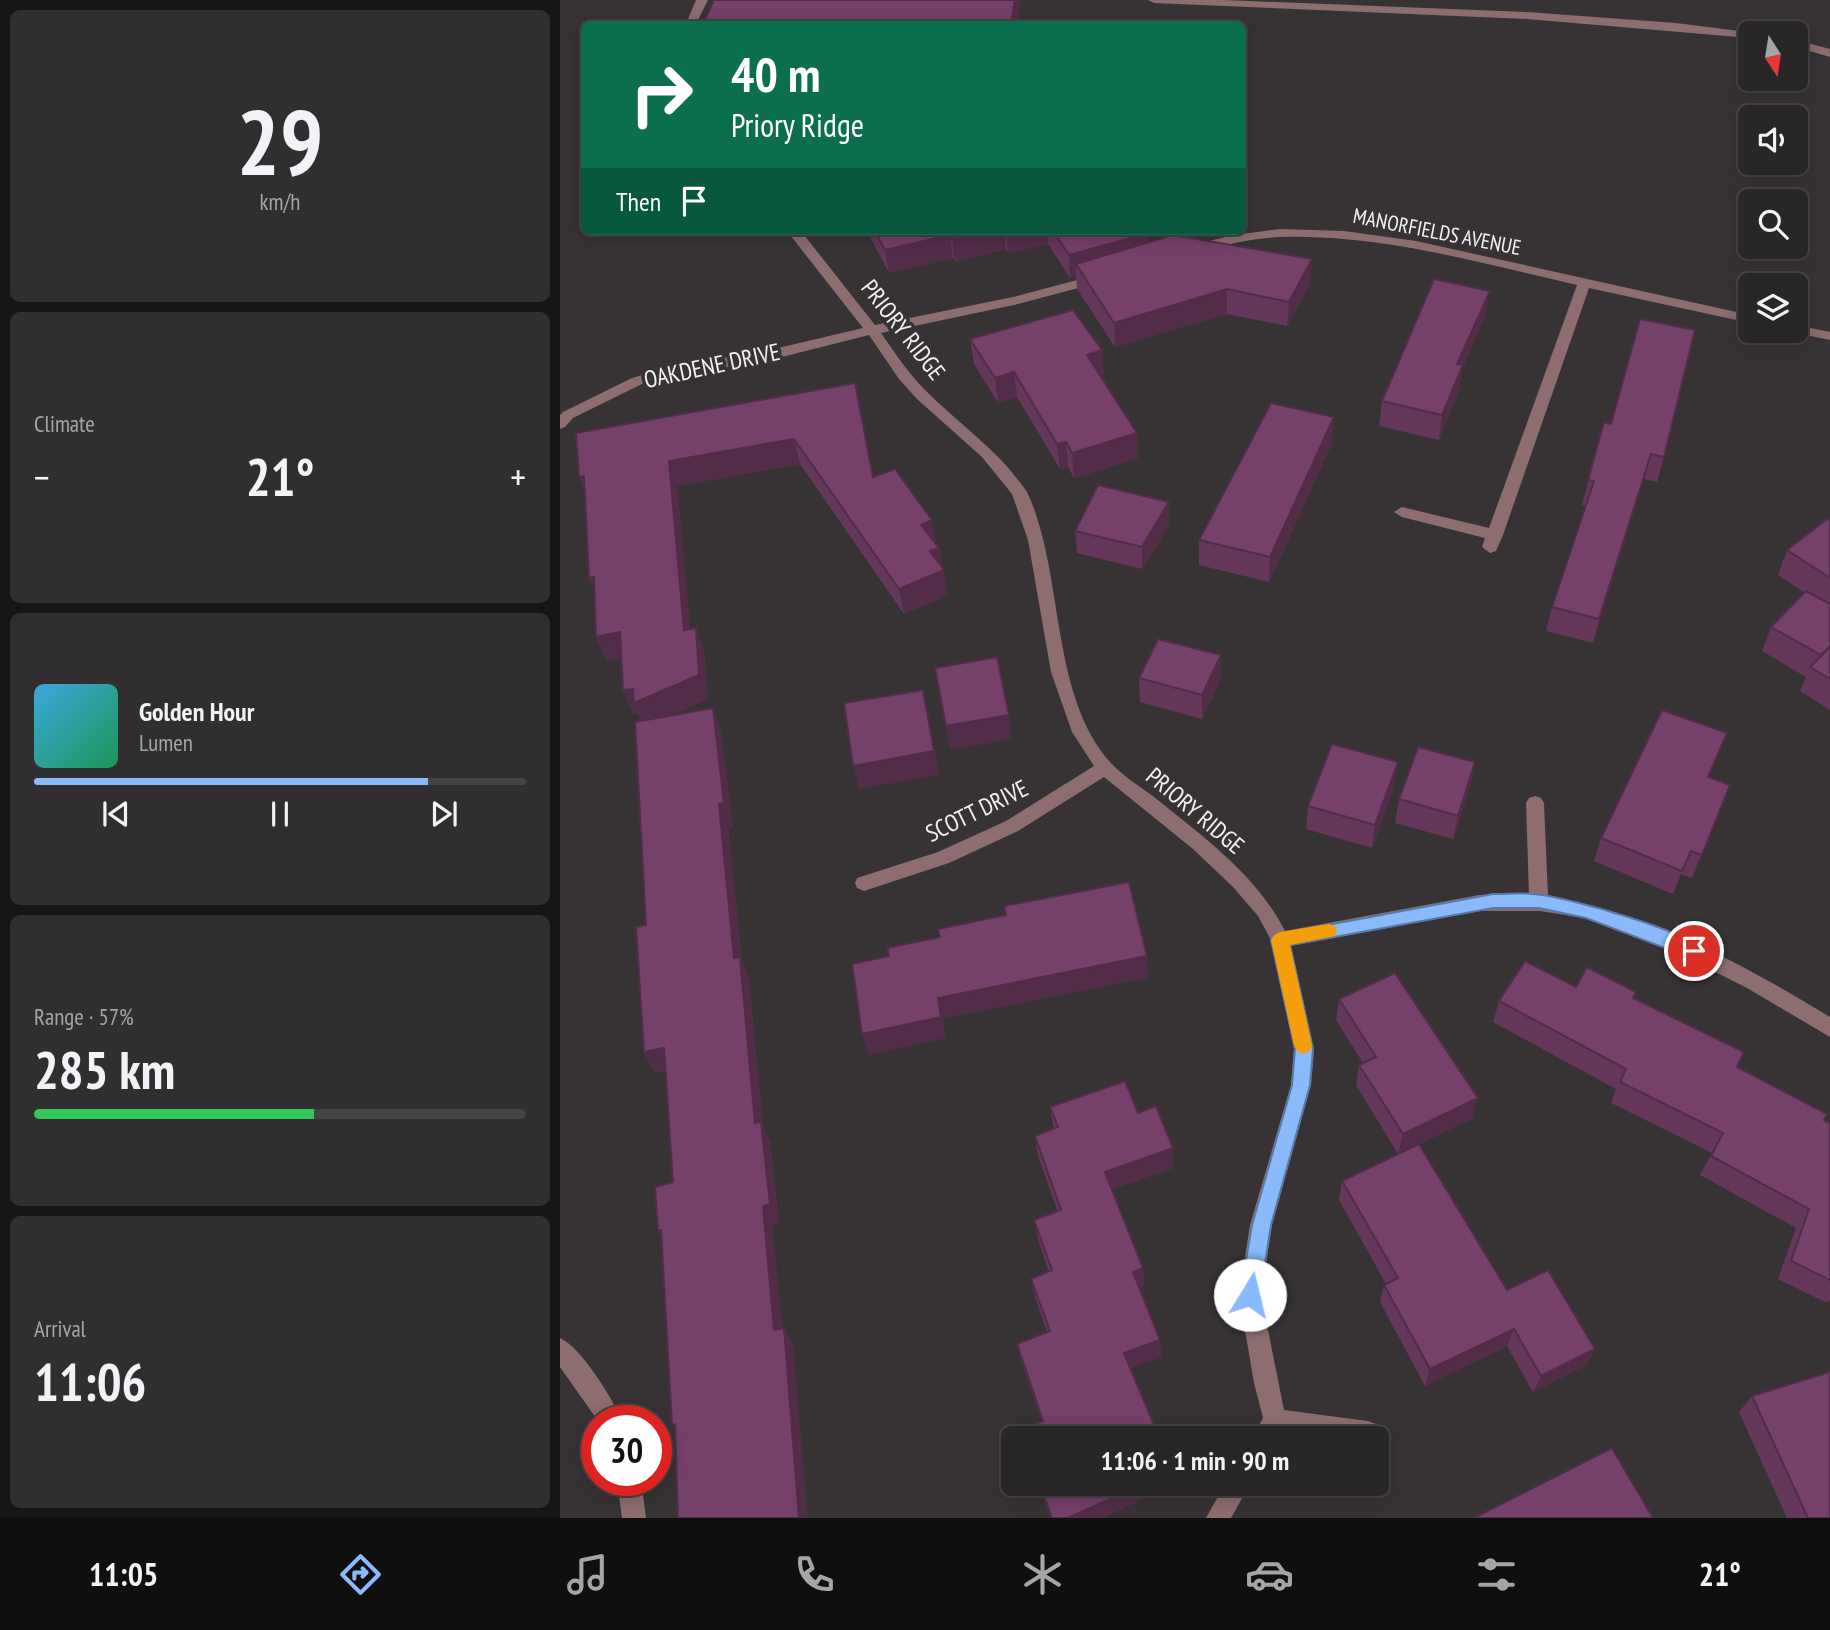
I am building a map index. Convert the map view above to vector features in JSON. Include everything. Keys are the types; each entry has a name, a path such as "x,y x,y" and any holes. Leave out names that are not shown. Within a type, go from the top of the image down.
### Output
{"street":[{"path":"692,21 702,0"},
{"path":"1154,0 1596,20 1738,34"},
{"path":"1808,47 1830,52"},
{"name":"MANORFIELDS AVENUE","path":"1179,253 1234,239 1280,233 1345,236 1416,246 1738,316"},
{"name":"PRIORY RIDGE","path":"796,235 913,386 987,453 1019,492 1036,540 1059,672 1081,732 1105,768 1199,844 1241,883 1265,910 1280,940 1304,1049 1301,1085 1261,1225 1250,1295 1265,1383 1269,1426"},
{"path":"872,330 1014,301 1117,272"},
{"path":"1402,512 1492,541 1584,283"},
{"name":"OAKDENE DRIVE","path":"560,424 568,415 637,381 674,371 774,354 872,330"},
{"path":"1808,332 1830,337"},
{"name":"SCOTT DRIVE","path":"864,883 943,858 1012,826 1105,768"},
{"path":"1535,803 1539,901"},
{"path":"1280,940 1493,901 1539,901 1587,911 1672,940 1760,983 1830,1028"},
{"path":"560,1349 601,1405"},
{"path":"632,1496 635,1518"},
{"path":"1218,1518 1231,1496"}],"building":[{"path":"714,0 1015,0 1012,21 704,21"},
{"path":"877,235 950,235 885,250"},
{"path":"950,235 966,235 952,239"},
{"path":"1056,235 1142,235 1069,255"},
{"path":"1173,235 1312,259 1289,302 1227,289 1114,323 1076,264"},
{"path":"1434,279 1490,291 1457,364 1463,365 1442,415 1382,401"},
{"path":"1073,310 1102,350 1087,355 1137,433 1072,453 1066,442 1057,444 1014,372 995,378 970,339"},
{"path":"1640,319 1695,330 1664,457 1651,454 1599,619 1552,607 1594,481 1588,480 1604,422 1611,424"},
{"path":"855,383 873,477 895,469 932,520 921,525 939,548 930,551 944,570 899,589 794,439 669,461 684,630 696,628 699,675 634,703 633,689 623,690 620,632 596,637 594,577 589,578 584,476 579,477 576,433"},
{"path":"1271,403 1334,417 1270,557 1199,540"},
{"path":"1098,485 1169,502 1142,547 1075,531"},
{"path":"1827,519 1830,521 1830,578 1787,550"},
{"path":"1806,591 1830,604 1830,646 1821,655 1771,627"},
{"path":"1158,639 1221,655 1202,695 1139,678"},
{"path":"1830,647 1830,679 1810,667"},
{"path":"997,657 1009,715 946,726 935,668"},
{"path":"923,690 934,751 853,766 844,703"},
{"path":"713,708 724,803 719,804 734,958 740,957 755,1123 761,1122 770,1204 763,1206 774,1330 784,1328 799,1518 678,1518 675,1424 672,1425 661,1230 658,1230 655,1187 673,1182 664,1048 644,1052 636,927 646,925 635,722"},
{"path":"1662,710 1727,733 1708,777 1730,785 1702,855 1691,851 1682,871 1601,838"},
{"path":"1332,744 1398,762 1375,825 1308,806"},
{"path":"1418,747 1475,762 1458,816 1399,799"},
{"path":"1129,882 1147,956 938,998 941,1017 862,1034 852,964 889,956 887,948 940,937 938,929 1006,915 1004,906"},
{"path":"1525,961 1576,987 1587,967 1636,992 1633,998 1744,1052 1737,1067 1827,1114 1824,1120 1830,1123 1830,1280 1791,1261 1809,1209 1711,1156 1723,1133 1620,1082 1626,1069 1499,1001"},
{"path":"1395,973 1478,1098 1403,1134 1359,1065 1376,1057 1339,999"},
{"path":"1125,1081 1138,1113 1156,1106 1173,1148 1105,1172 1143,1268 1133,1272 1160,1340 1124,1353 1154,1426 1032,1426 1043,1421 1017,1344 1050,1331 1031,1279 1052,1270 1034,1220 1061,1210 1035,1136 1058,1127 1050,1107"},
{"path":"1419,1144 1507,1290 1548,1270 1595,1349 1541,1376 1514,1329 1430,1369 1384,1285 1398,1278 1342,1181"},
{"path":"1830,1372 1830,1518 1808,1518 1752,1396"},
{"path":"1612,1448 1653,1518 1474,1518"},
{"path":"1044,1496 1117,1496 1068,1518 1052,1518"}],"slow traffic":[{"path":"1303,1045 1280,940 1329,931"}],"route":[{"path":"1250,1295 1261,1225 1301,1085 1304,1049 1280,940 1493,901 1539,901 1587,911 1672,940 1694,951"}]}
